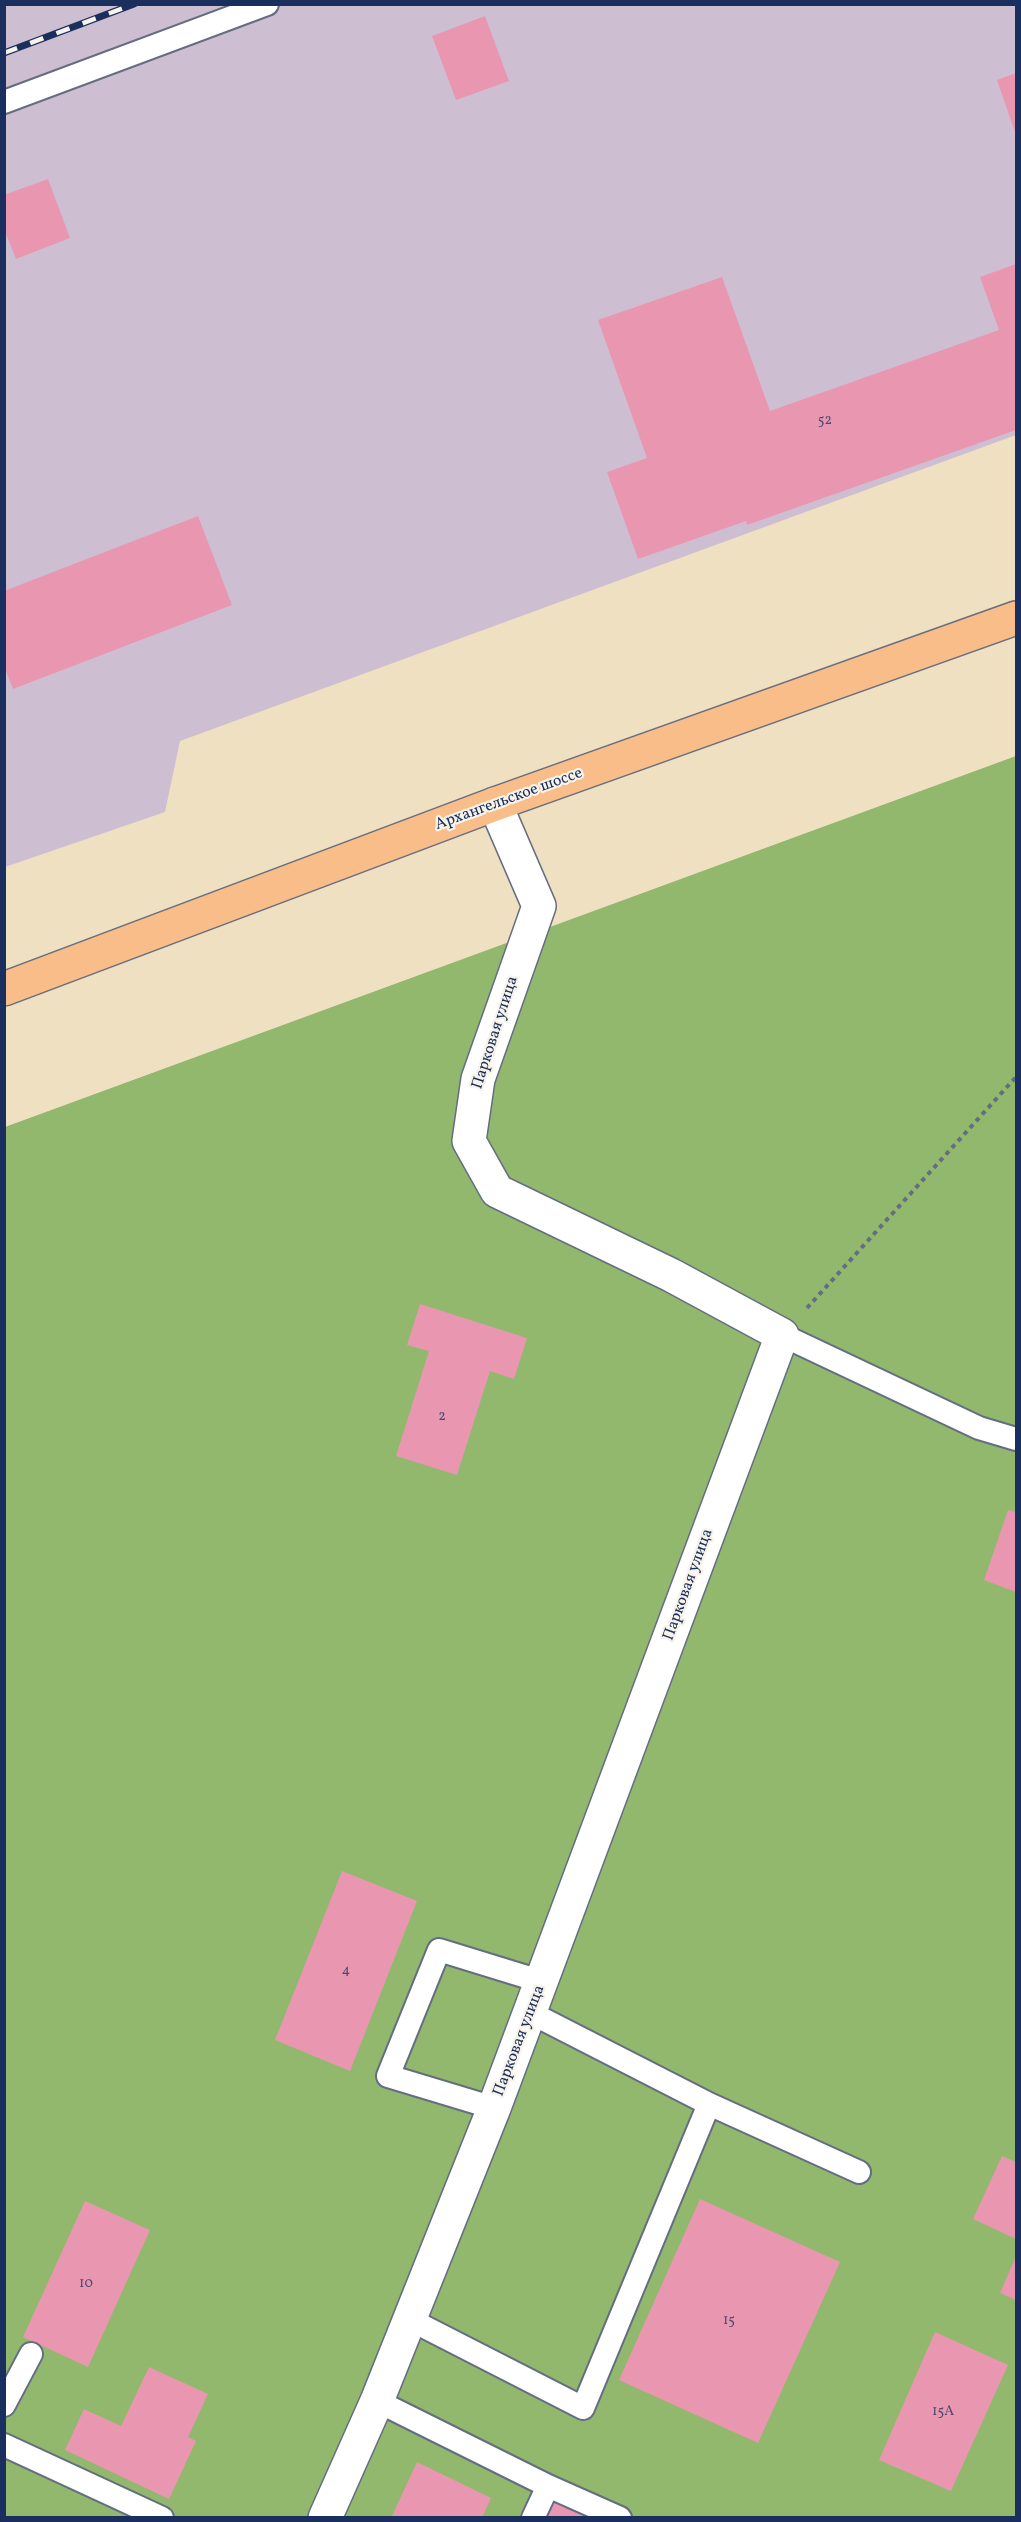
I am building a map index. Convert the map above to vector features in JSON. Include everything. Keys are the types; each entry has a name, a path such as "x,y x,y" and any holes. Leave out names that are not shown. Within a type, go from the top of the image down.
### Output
{"main road":[{"name":"Архангельское шоссе","path":"4,989 495,804 1017,618"}],"street":[{"name":"Парковая улица","path":"325,2517 377,2402 543,1982 782,1335 671,1275 497,1191 469,1141 478,1079 539,906 495,804"}],"lane":[{"path":"4,102 267,4"},
{"path":"782,1335 979,1428 1017,1439"},
{"path":"494,2108 388,2076 440,1950 543,1982"},
{"path":"531,2013 709,2104 859,2172"},
{"path":"409,2319 583,2408 709,2104"},
{"path":"4,2405 31,2354"},
{"path":"377,2402 548,2486 620,2517"},
{"path":"4,2445 162,2517"},
{"path":"533,2517 548,2486"}],"path":[{"path":"782,1335 1017,1077"}],"shaded area":[{"path":"4,5 1016,5 1016,435 180,741 165,812 5,867"}],"green space":[{"path":"1016,756 1016,2517 5,2518 5,1127"}],"building":[{"path":"485,16 509,81 456,100 432,36"},
{"path":"1016,73 1016,135 997,80"},
{"path":"48,179 70,238 16,259 4,229 4,195"},
{"path":"1016,264 1016,430 747,525 746,521 638,559 607,472 647,458 598,320 722,277 770,411 999,330 980,277"},
{"path":"198,516 232,605 13,689 4,666 4,591"},
{"path":"420,1304 527,1338 514,1379 490,1371 457,1475 396,1456 429,1351 407,1345"},
{"path":"1008,1510 1016,1512 1016,1592 984,1580"},
{"path":"342,1871 417,1901 350,2071 275,2040"},
{"path":"1002,2156 1016,2162 1016,2239 973,2219"},
{"path":"700,2199 840,2262 758,2443 619,2380"},
{"path":"85,2201 150,2230 88,2367 23,2337"},
{"path":"1016,2256 1016,2300 1000,2293"},
{"path":"935,2332 1008,2365 951,2491 879,2460"},
{"path":"149,2367 208,2394 188,2437 196,2441 169,2499 65,2450 84,2409 121,2426"},
{"path":"417,2462 491,2498 482,2518 391,2518"},
{"path":"552,2493 603,2518 540,2518"}],"railway":[{"path":"4,53 134,4"}]}
